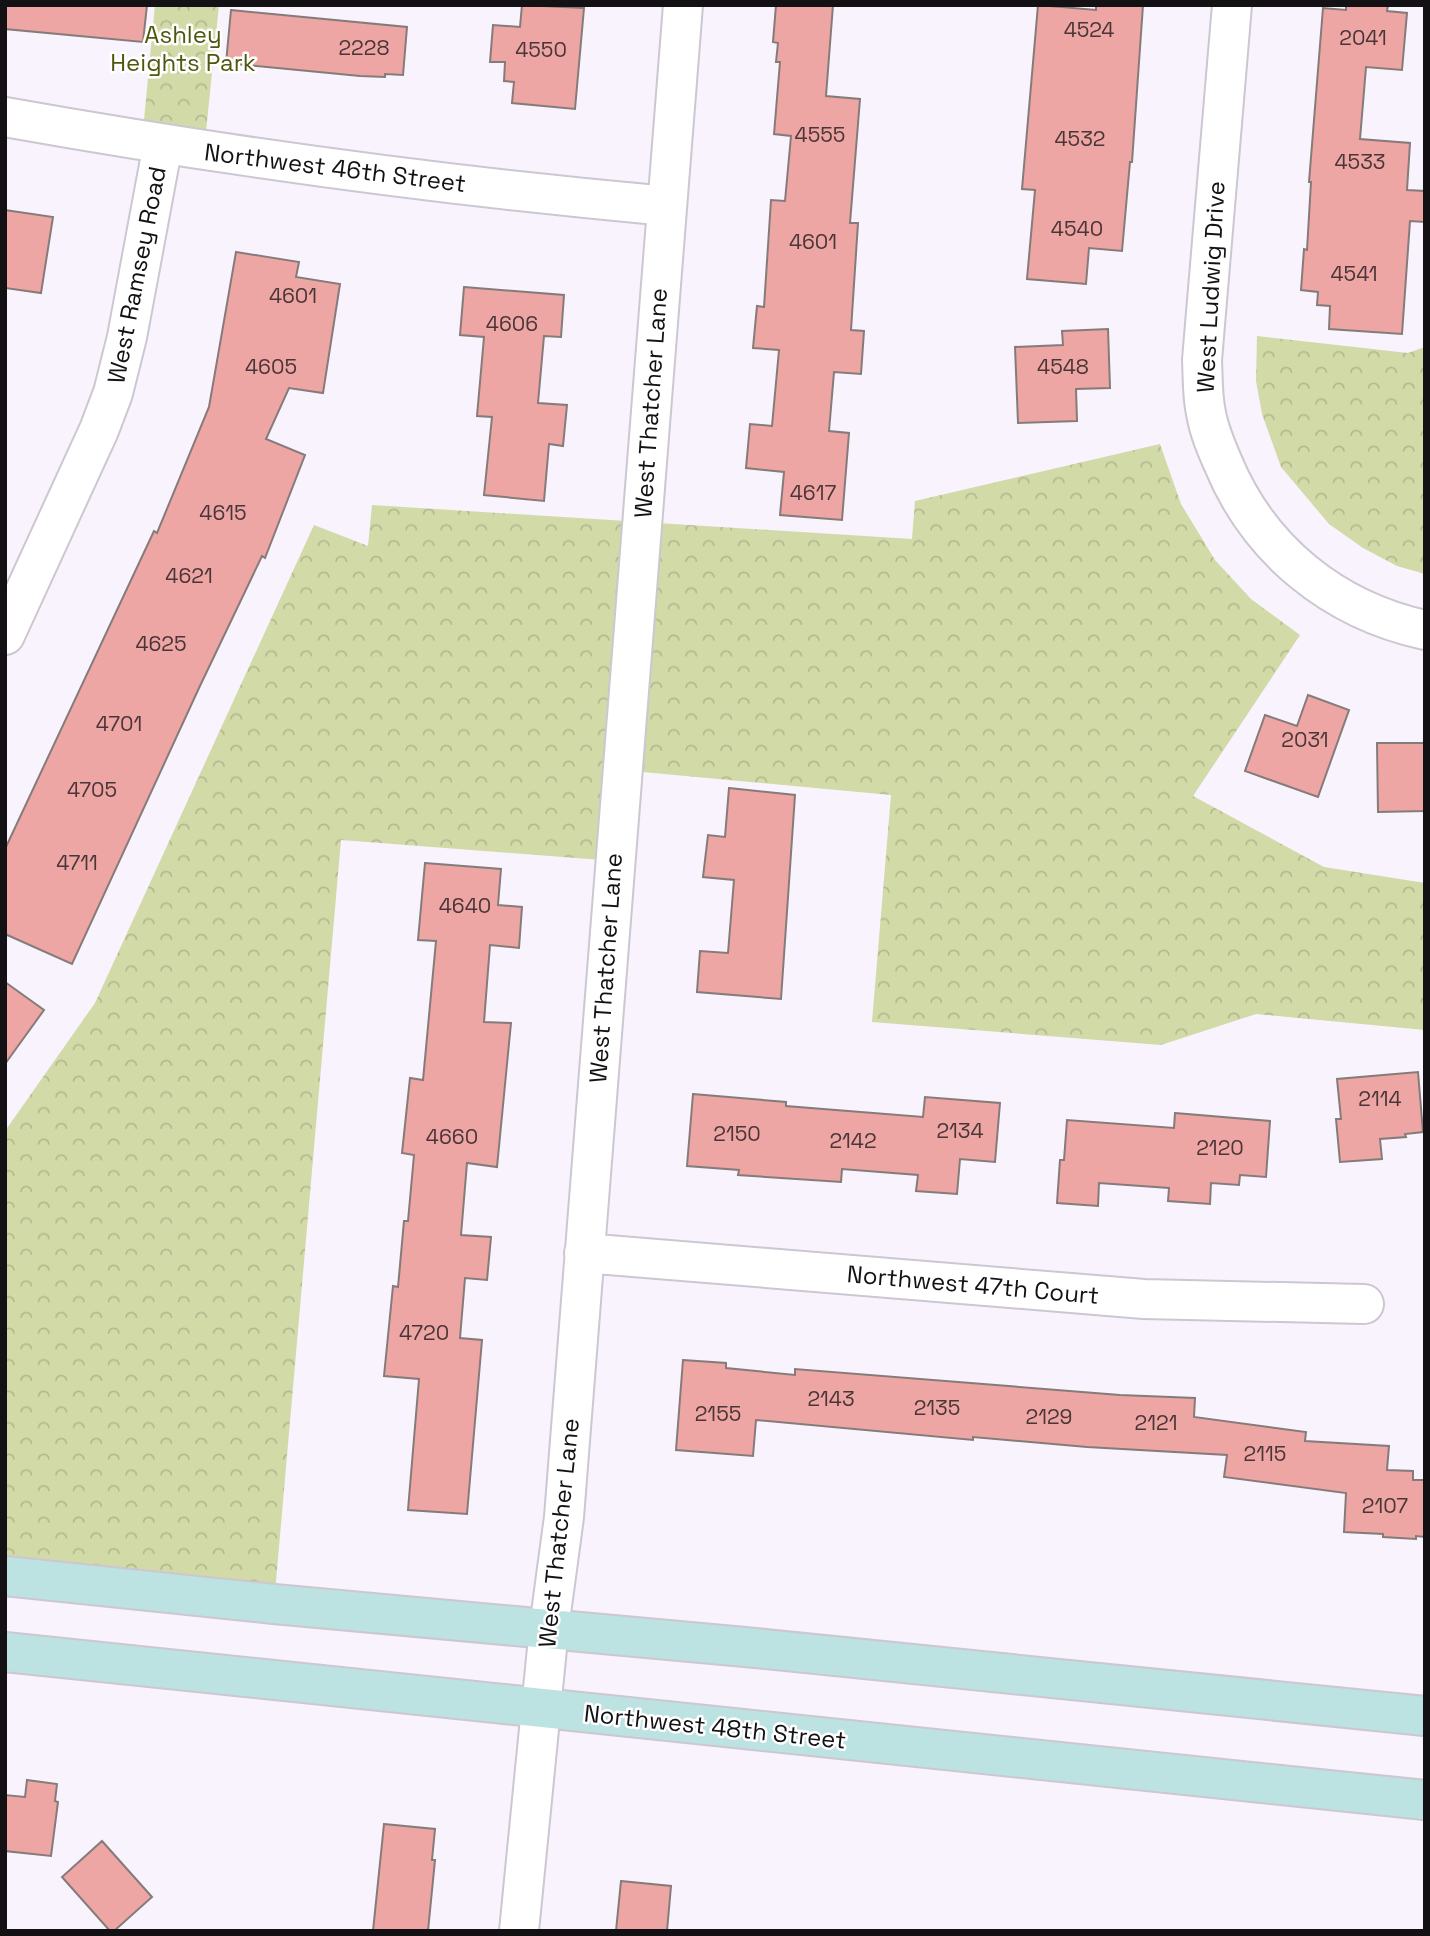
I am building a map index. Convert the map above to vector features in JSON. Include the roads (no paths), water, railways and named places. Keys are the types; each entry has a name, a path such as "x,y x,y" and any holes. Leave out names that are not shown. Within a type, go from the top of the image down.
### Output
{"main road":[{"path":"5,1576 1425,1716"},
{"name":"Northwest 48th Street","path":"5,1652 1425,1800"}],"street":[{"name":"West Thatcher Lane","path":"519,1931 549,1628 562,1535 683,5"},
{"name":"West Ludwig Drive","path":"1232,5 1204,330 1203,392 1210,433 1229,478 1255,523 1302,573 1349,603 1387,620 1425,630"},
{"name":"Northwest 46th Street","path":"5,117 163,144 450,183 667,206"},
{"name":"West Ramsey Road","path":"5,635 99,430 113,393 127,338 163,144"},
{"name":"Northwest 47th Court","path":"584,1253 1144,1300 1364,1304"}],"park label":[{"name":"Ashley Heights Park","path":"183,49"}]}
